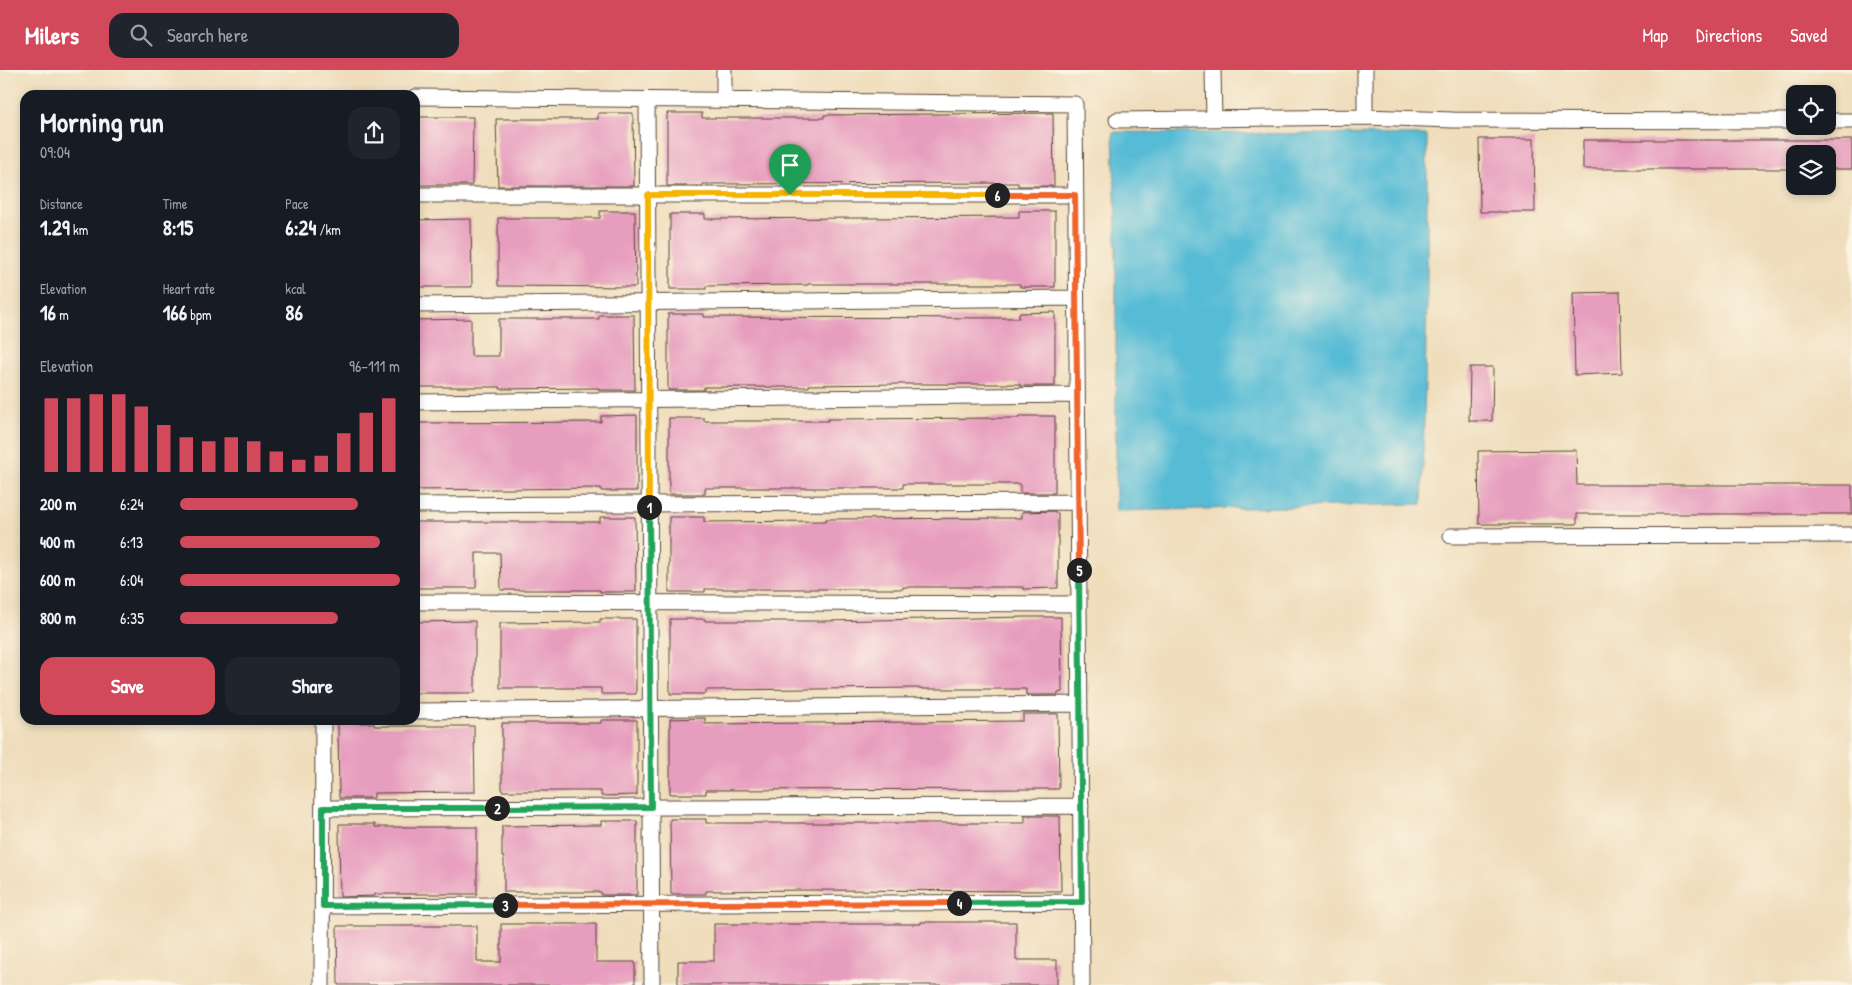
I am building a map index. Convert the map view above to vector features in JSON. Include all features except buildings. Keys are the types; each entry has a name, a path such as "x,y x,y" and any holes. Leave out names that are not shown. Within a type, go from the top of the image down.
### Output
{"street":[{"path":"724,70 724,100"},
{"path":"1213,70 1214,119"},
{"path":"1365,70 1365,118"},
{"path":"420,97 1075,104 1082,985"},
{"path":"647,100 652,985"},
{"path":"1116,120 1365,118 1786,121"},
{"path":"1836,121 1852,121"},
{"path":"420,196 1075,195"},
{"path":"420,306 1076,298"},
{"path":"420,402 1077,395"},
{"path":"420,505 1078,502"},
{"path":"1451,536 1852,535"},
{"path":"420,602 1079,604"},
{"path":"420,711 1080,704"},
{"path":"322,985 323,725"},
{"path":"323,808 1081,806"},
{"path":"323,906 1082,902"}],"water":[{"path":"1113,132 1427,135 1427,299 1422,504 1116,511 1116,226"}],"route":[{"path":"648,195 790,195 1075,195 1082,902 323,906 323,808 651,807 648,195"}]}
